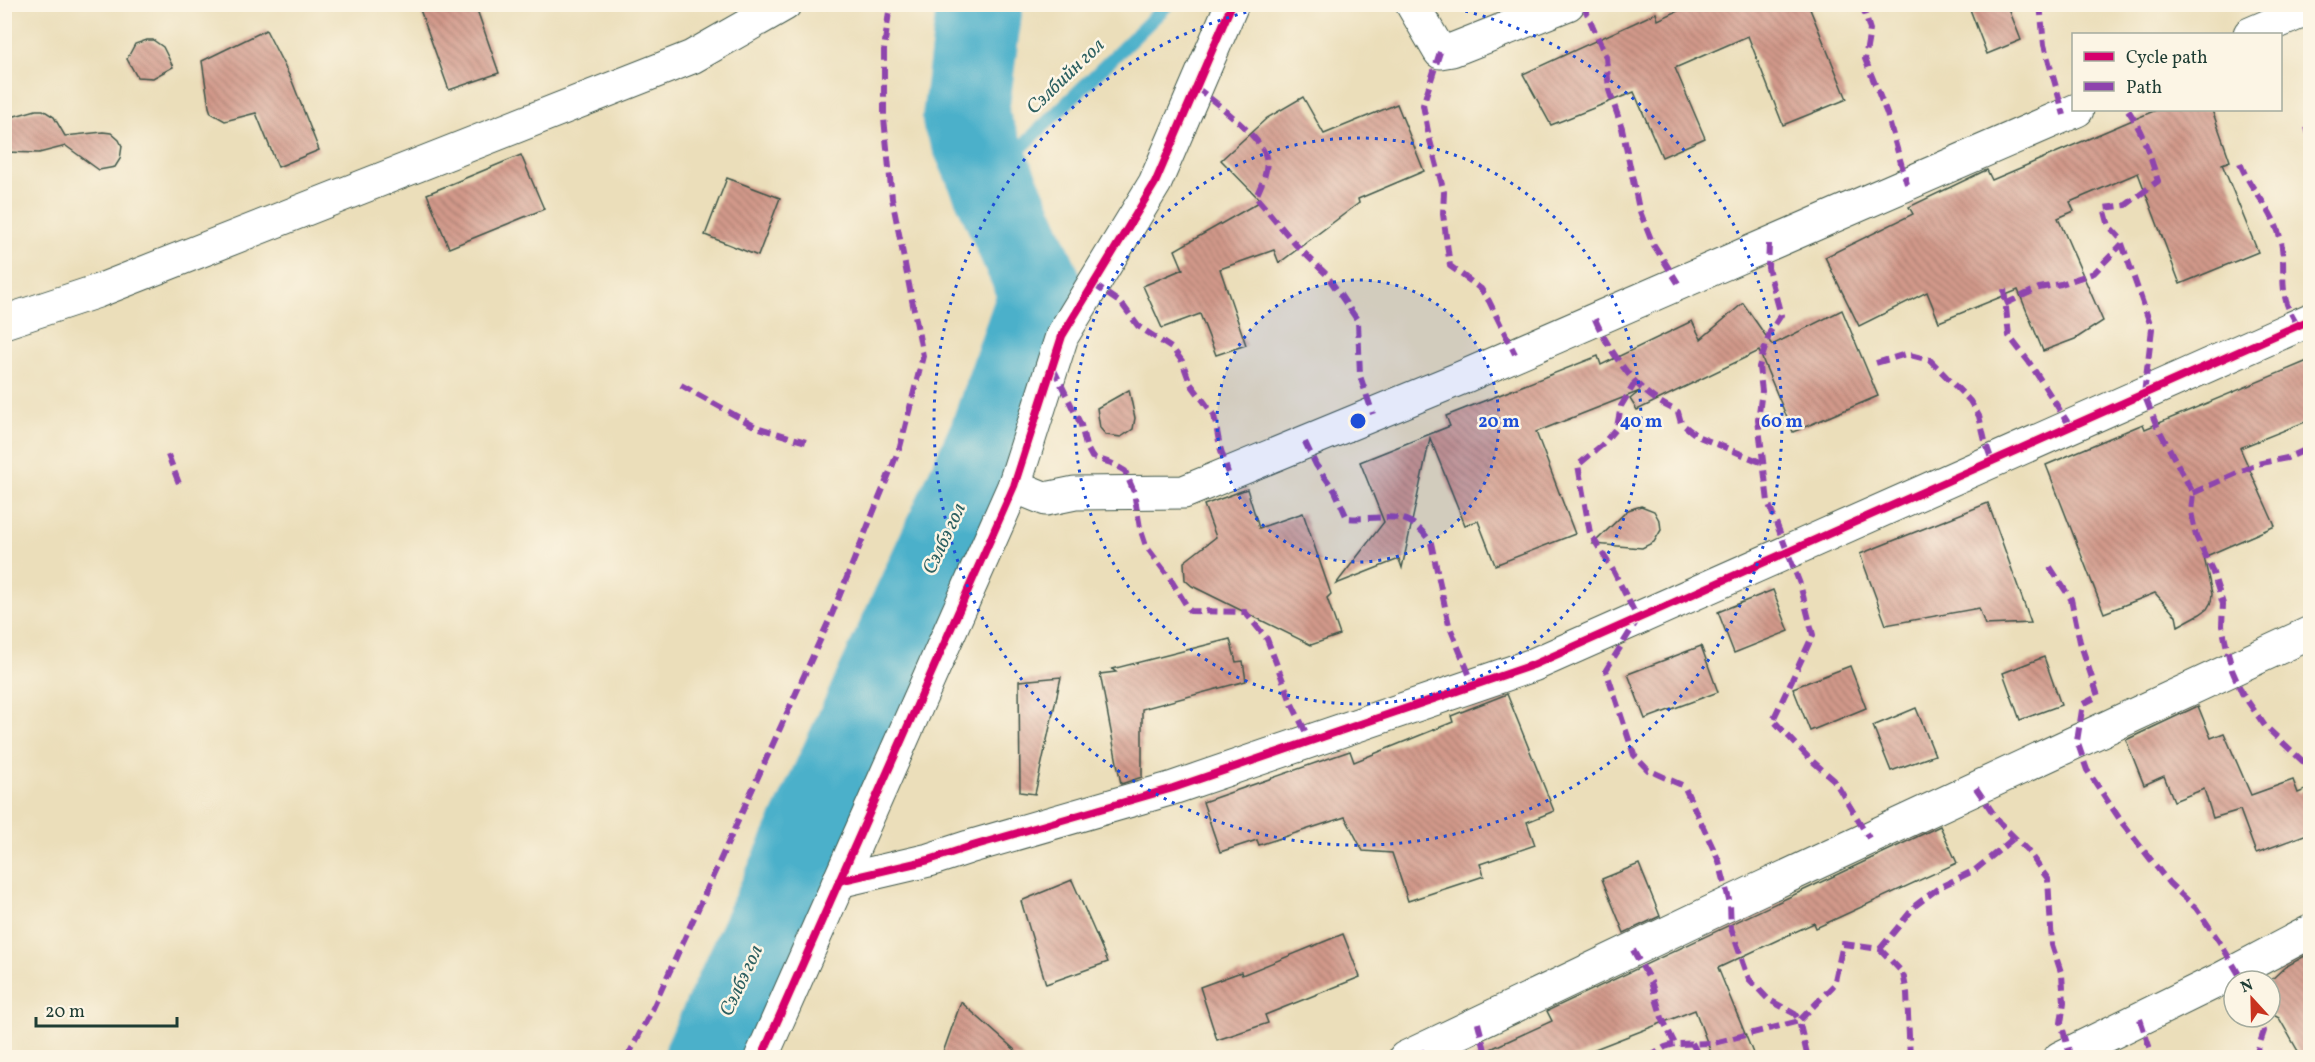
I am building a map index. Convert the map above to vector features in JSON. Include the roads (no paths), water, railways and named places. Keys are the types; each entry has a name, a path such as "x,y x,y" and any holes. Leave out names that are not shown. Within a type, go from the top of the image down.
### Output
{"street":[{"path":"4,322 98,291 692,57 785,4"},
{"path":"761,1058 1014,486 1062,336 1155,183 1232,4"},
{"path":"1412,4 1440,52 1452,50 1568,4"},
{"path":"2252,33 2310,8"},
{"path":"1014,486 1046,499 1075,493 1184,492 1461,378 2075,111"},
{"path":"839,881 929,860 1173,788 1533,665 2310,320"},
{"path":"1405,1058 1790,875 2310,633"},
{"path":"2060,1058 2230,975 2310,932"}],"waterway":[{"name":"Сэлбэ гол","path":"707,1058 991,439 1042,293 965,118 980,4"},
{"name":"Сэлбийн гол","path":"991,177 1168,4"}]}
